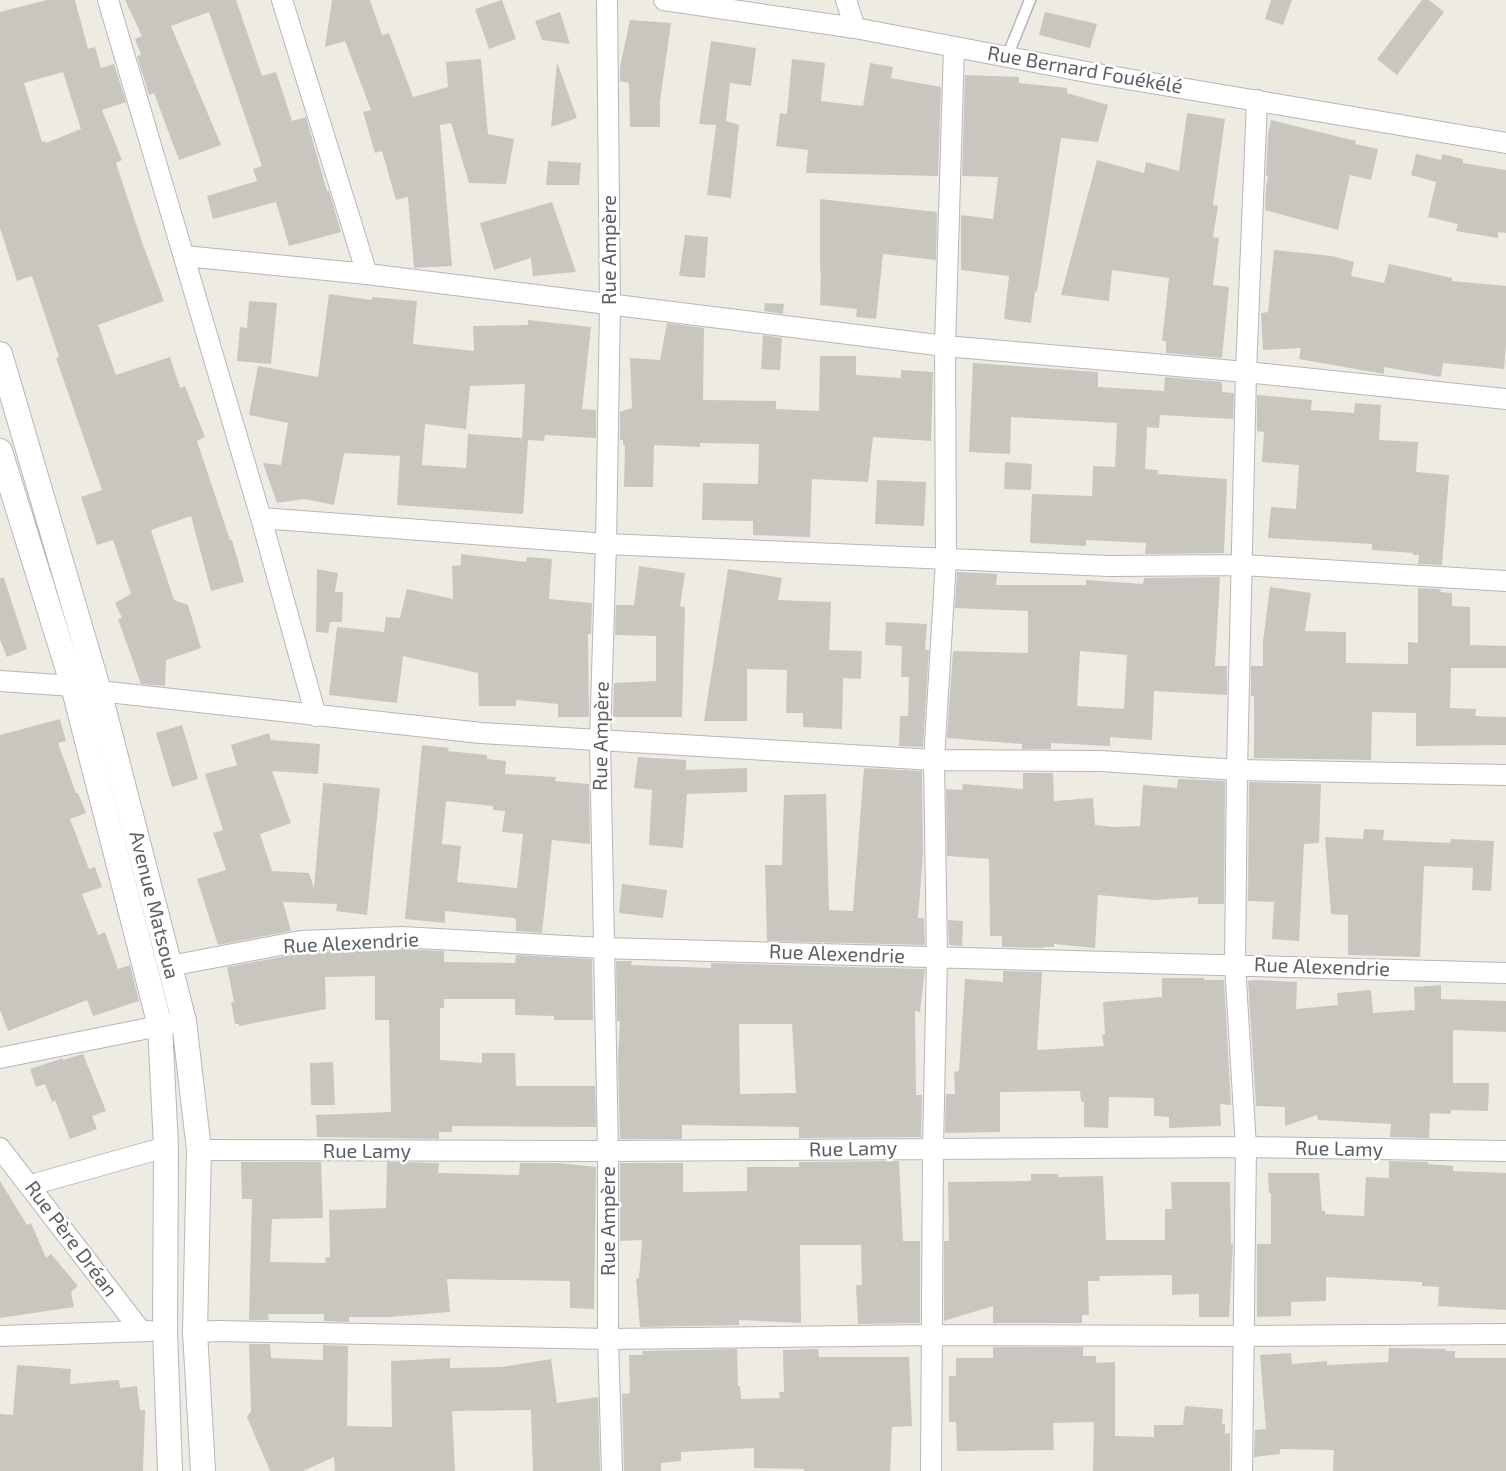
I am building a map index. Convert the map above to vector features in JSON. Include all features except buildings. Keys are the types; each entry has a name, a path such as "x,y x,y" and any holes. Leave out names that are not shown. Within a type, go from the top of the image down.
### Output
{"street":[{"path":"108,0 261,518 316,716"},
{"path":"282,0 368,274"},
{"name":"Rue Ampère","path":"607,0 610,305 600,740 608,1151 608,1339 612,1471"},
{"name":"Rue Bernard Fouékélé","path":"664,0 855,28 1007,57 1506,143"},
{"path":"846,0 855,28"},
{"path":"931,1471 937,957 934,760 946,560 945,346 954,47"},
{"path":"1242,1471 1246,1147 1235,964 1236,770 1246,372 1257,100"},
{"path":"184,256 368,274 945,346 1246,372 1506,399"},
{"name":"Avenue Matsoua","path":"0,354 99,691 184,1021 199,1150 195,1332 203,1471"},
{"name":"Avenue Matsoua","path":"0,451 73,686 160,1026 166,1147 165,1331 170,1471"},
{"path":"261,518 606,544 1109,566 1242,565 1506,581"},
{"path":"0,681 73,686 316,716 481,733 934,760 1101,761 1236,770 1506,775"},
{"name":"Rue Alexendrie","path":"170,966 301,941 401,937 603,948 1506,973"},
{"path":"0,1058 184,1021"},
{"path":"31,1185 166,1147"},
{"name":"Rue Lamy","path":"199,1150 608,1151 1246,1147 1506,1151"},
{"name":"Rue Père Dréan","path":"0,1148 31,1185 141,1331"},
{"path":"0,1336 165,1331"},
{"path":"195,1332 608,1339 933,1335 1506,1334"}],"lane":[{"path":"1007,57 1030,0"}]}
